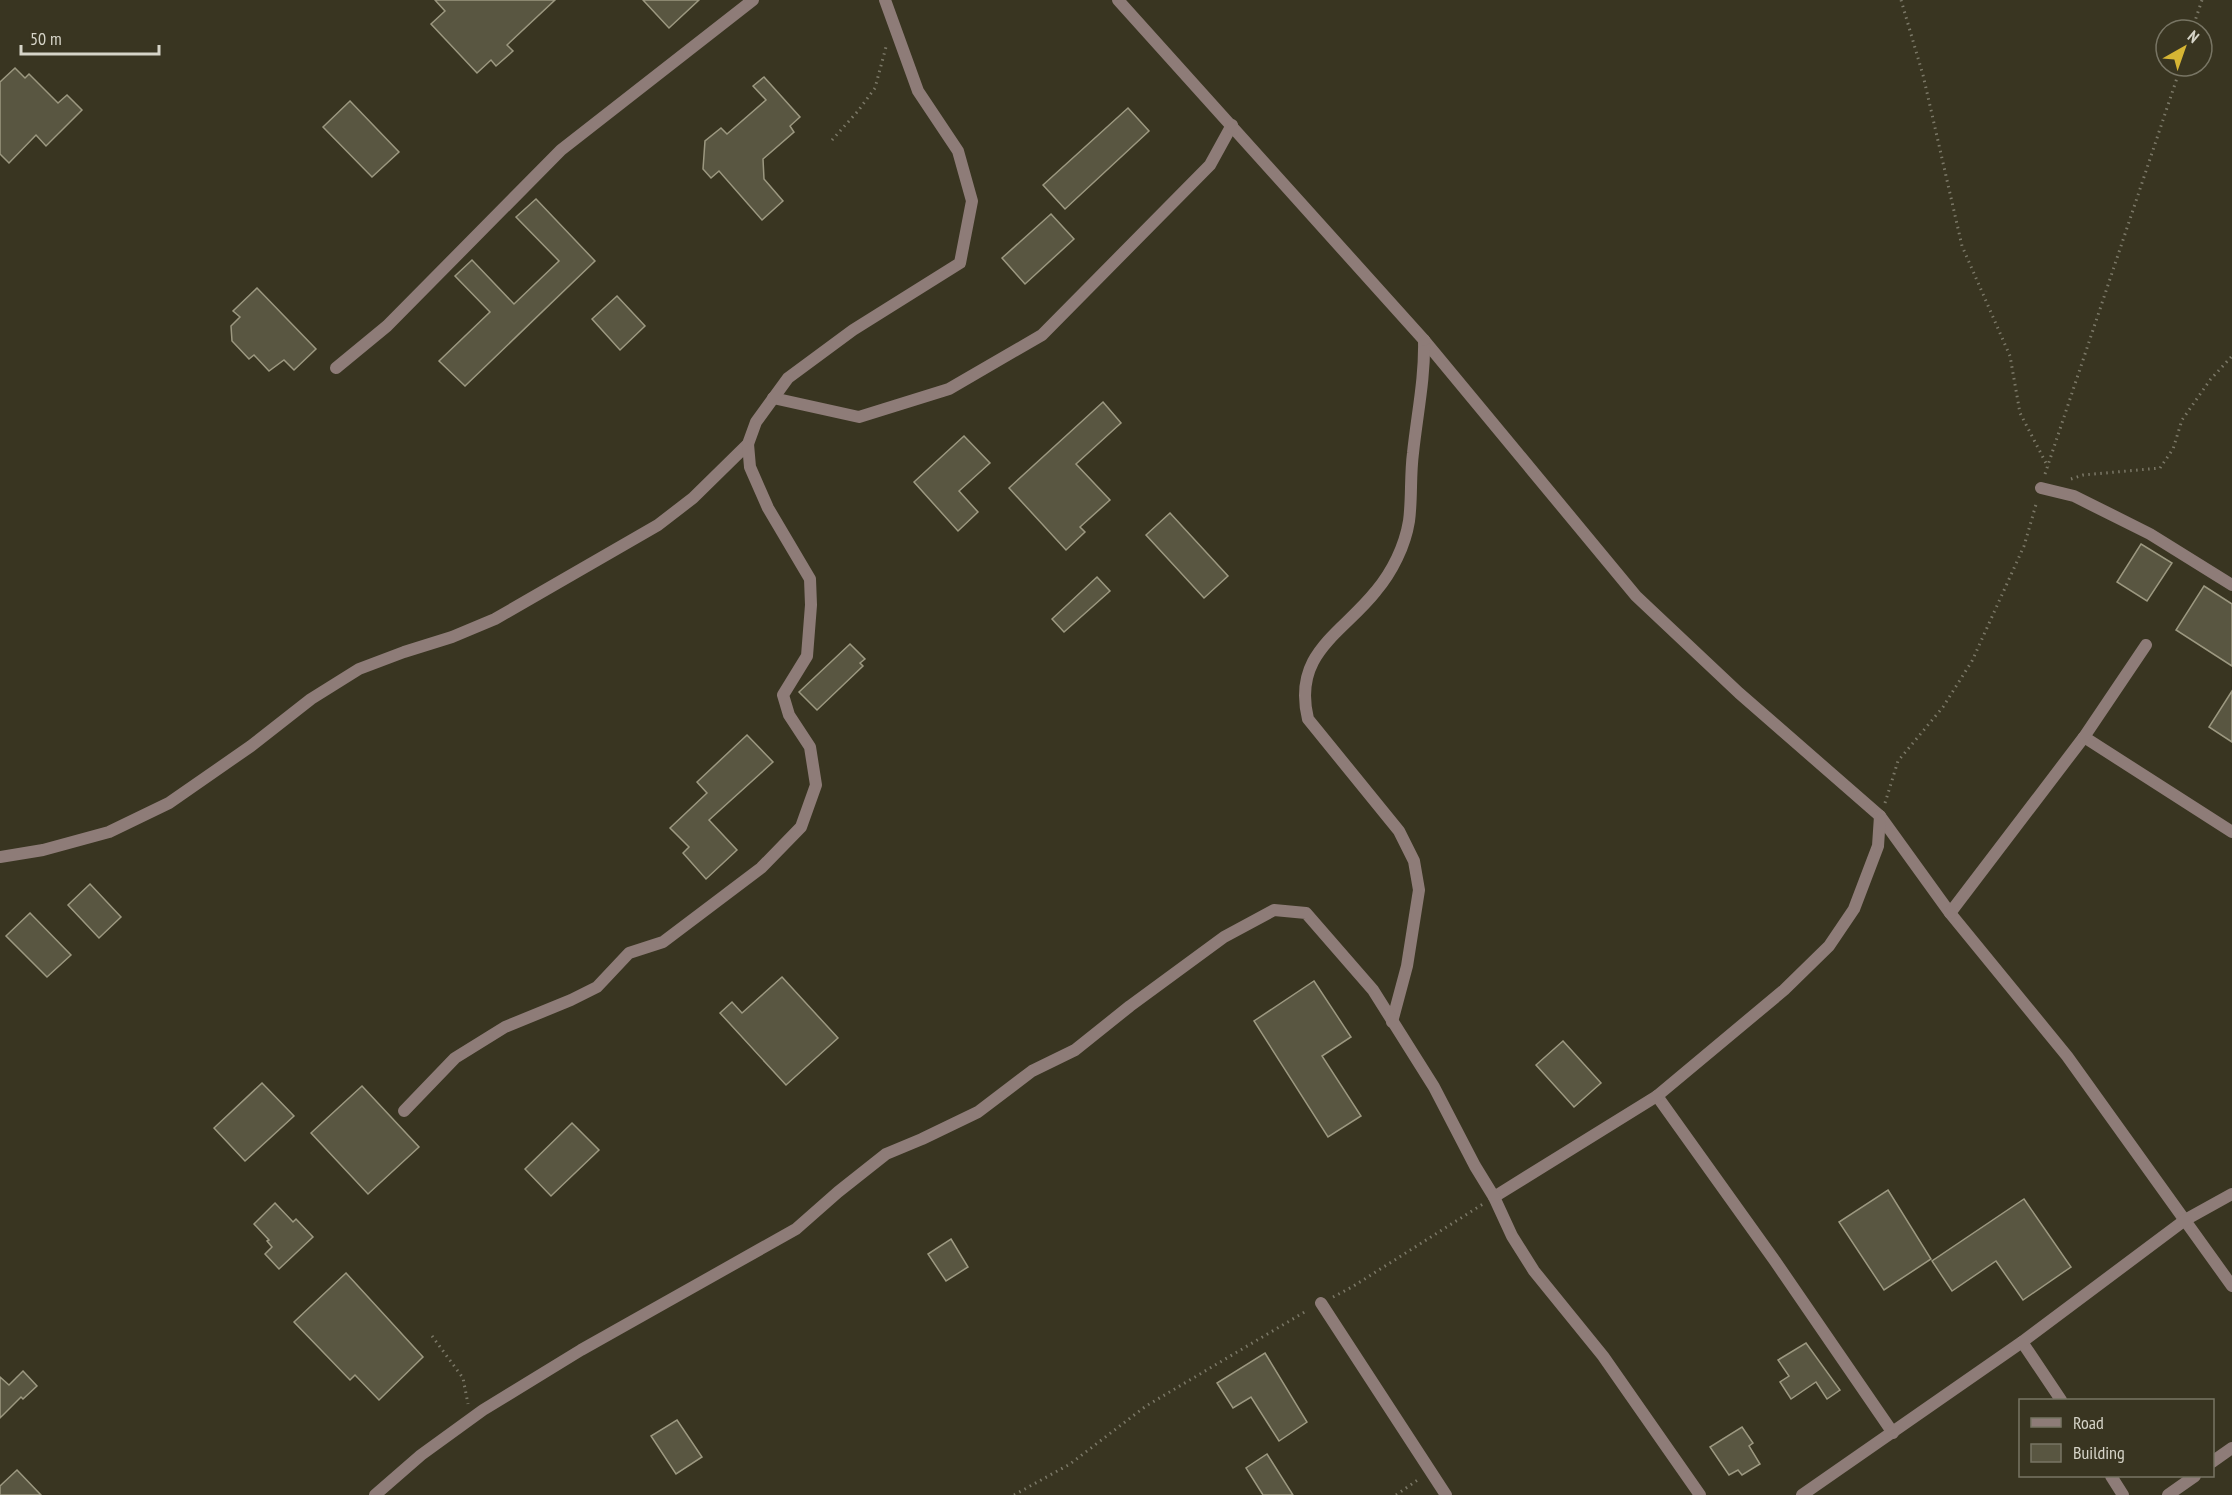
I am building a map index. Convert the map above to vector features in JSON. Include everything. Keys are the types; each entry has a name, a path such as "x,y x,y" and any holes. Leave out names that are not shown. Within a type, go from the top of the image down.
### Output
{"street":[{"path":"336,368 387,326 561,150 753,0"},
{"path":"404,1111 455,1059 505,1027 597,987 629,953 663,942 761,868 801,827 816,785 810,747 789,715 783,695 807,656 811,605 810,579 768,508 750,467 748,444 756,422 789,378 853,330 960,263 972,201 958,151 918,91 885,0"},
{"path":"1118,0 1424,340 1636,596 1739,693 1880,816 1950,913 2067,1056 2232,1286"},
{"path":"773,398 859,417 949,389 1042,335 1210,165 1232,125"},
{"path":"1392,1022 1407,966 1419,890 1414,861 1400,831 1308,719 1303,700 1305,681 1317,653 1377,590 1402,546 1409,521 1413,455 1425,370 1424,340"},
{"path":"0,857 43,850 109,832 169,803 251,746 311,699 359,669 452,637 495,619 658,525 693,498 748,444"},
{"path":"2041,488 2074,496 2150,534 2232,585"},
{"path":"1950,913 2084,737 2146,645"},
{"path":"2084,737 2232,831"},
{"path":"1494,1197 1657,1096 1785,990 1829,946 1854,909 1878,846 1880,816"},
{"path":"375,1495 421,1455 472,1418 581,1350 796,1229 886,1154 978,1112 1032,1071 1076,1050 1130,1006 1224,937 1274,910 1306,913 1373,990 1434,1087 1475,1166 1494,1197 1512,1236 1534,1271 1603,1356 1700,1495"},
{"path":"1657,1096 1775,1261 1893,1433"},
{"path":"1802,1495 2022,1342 2185,1220 2232,1194"},
{"path":"1321,1303 1446,1495"},
{"path":"2022,1342 2060,1399"},
{"path":"2214,1461 2232,1448"},
{"path":"2112,1477 2123,1495"},
{"path":"2168,1495 2194,1477"}],"path":[{"path":"1901,0 1923,75 1962,246 2010,356 2020,413 2048,467"},
{"path":"2196,18 2202,0"},
{"path":"832,140 875,88 893,22"},
{"path":"1880,816 1898,761 1943,707 1971,661 2024,546 2041,488 2177,78"},
{"path":"2041,488 2083,475 2160,468 2173,449 2182,420 2210,380 2232,356"},
{"path":"1014,1495 1070,1464 1146,1406 1352,1287 1494,1197"},
{"path":"432,1336 462,1378 472,1418"},
{"path":"1396,1495 1431,1472"}],"building":[{"path":"435,0 555,0 507,45 513,51 496,66 491,60 477,73 431,24 445,11"},
{"path":"643,0 699,0 669,28"},
{"path":"15,68 25,78 29,74 58,103 67,95 82,110 46,146 36,135 9,163 0,154 0,82"},
{"path":"764,77 800,117 790,126 794,132 763,159 764,179 783,201 762,220 719,171 711,178 703,169 705,141 721,128 727,134 766,100 753,86"},
{"path":"350,101 399,152 372,177 323,127"},
{"path":"1128,108 1149,131 1065,209 1043,185"},
{"path":"536,199 595,261 465,386 439,361 490,312 455,276 472,260 514,304 559,261 516,217"},
{"path":"1051,214 1074,239 1025,284 1002,258"},
{"path":"257,288 316,349 294,370 284,360 269,371 254,355 249,359 232,341 231,326 240,317 233,311"},
{"path":"617,296 645,326 620,350 592,319"},
{"path":"1103,402 1121,423 1076,464 1110,500 1080,527 1085,532 1066,550 1009,488"},
{"path":"964,436 990,463 959,491 978,512 958,531 914,482"},
{"path":"1170,513 1228,576 1204,598 1146,535"},
{"path":"2141,544 2172,563 2147,601 2117,582"},
{"path":"1097,577 1110,591 1064,632 1052,619"},
{"path":"2204,586 2232,604 2232,666 2176,630"},
{"path":"850,644 865,659 860,663 863,666 817,710 799,692"},
{"path":"2232,691 2232,742 2209,727"},
{"path":"747,735 773,762 709,820 737,850 706,879 683,853 689,847 670,828 707,793 697,782"},
{"path":"90,884 121,917 99,938 68,905"},
{"path":"30,913 71,955 47,977 6,936"},
{"path":"782,977 838,1038 786,1085 720,1013 732,1002 742,1013"},
{"path":"1314,981 1351,1037 1322,1056 1361,1116 1328,1137 1254,1021"},
{"path":"1563,1041 1601,1083 1574,1107 1536,1065"},
{"path":"262,1083 294,1116 245,1161 214,1128"},
{"path":"362,1086 419,1147 368,1194 311,1133"},
{"path":"572,1123 599,1150 551,1196 525,1169"},
{"path":"1888,1190 1931,1259 1884,1290 1839,1222"},
{"path":"2024,1199 2071,1267 2023,1300 1996,1261 1952,1291 1932,1261"},
{"path":"275,1203 293,1222 296,1219 313,1237 279,1269 265,1254 272,1247 267,1241 269,1240 254,1224"},
{"path":"951,1239 968,1267 946,1281 928,1254"},
{"path":"346,1273 423,1357 379,1400 355,1375 350,1380 294,1322"},
{"path":"1806,1343 1840,1390 1827,1399 1816,1382 1791,1399 1780,1382 1789,1376 1778,1360"},
{"path":"1265,1353 1307,1422 1279,1441 1251,1397 1233,1408 1217,1383"},
{"path":"23,1371 37,1386 23,1399 21,1397 0,1418 0,1377 9,1385"},
{"path":"677,1420 702,1457 676,1474 651,1436"},
{"path":"1742,1427 1753,1443 1749,1446 1760,1464 1742,1475 1738,1470 1729,1475 1710,1447"},
{"path":"1267,1454 1293,1495 1263,1495 1246,1468"},
{"path":"17,1470 41,1495 0,1495 0,1486"}]}
